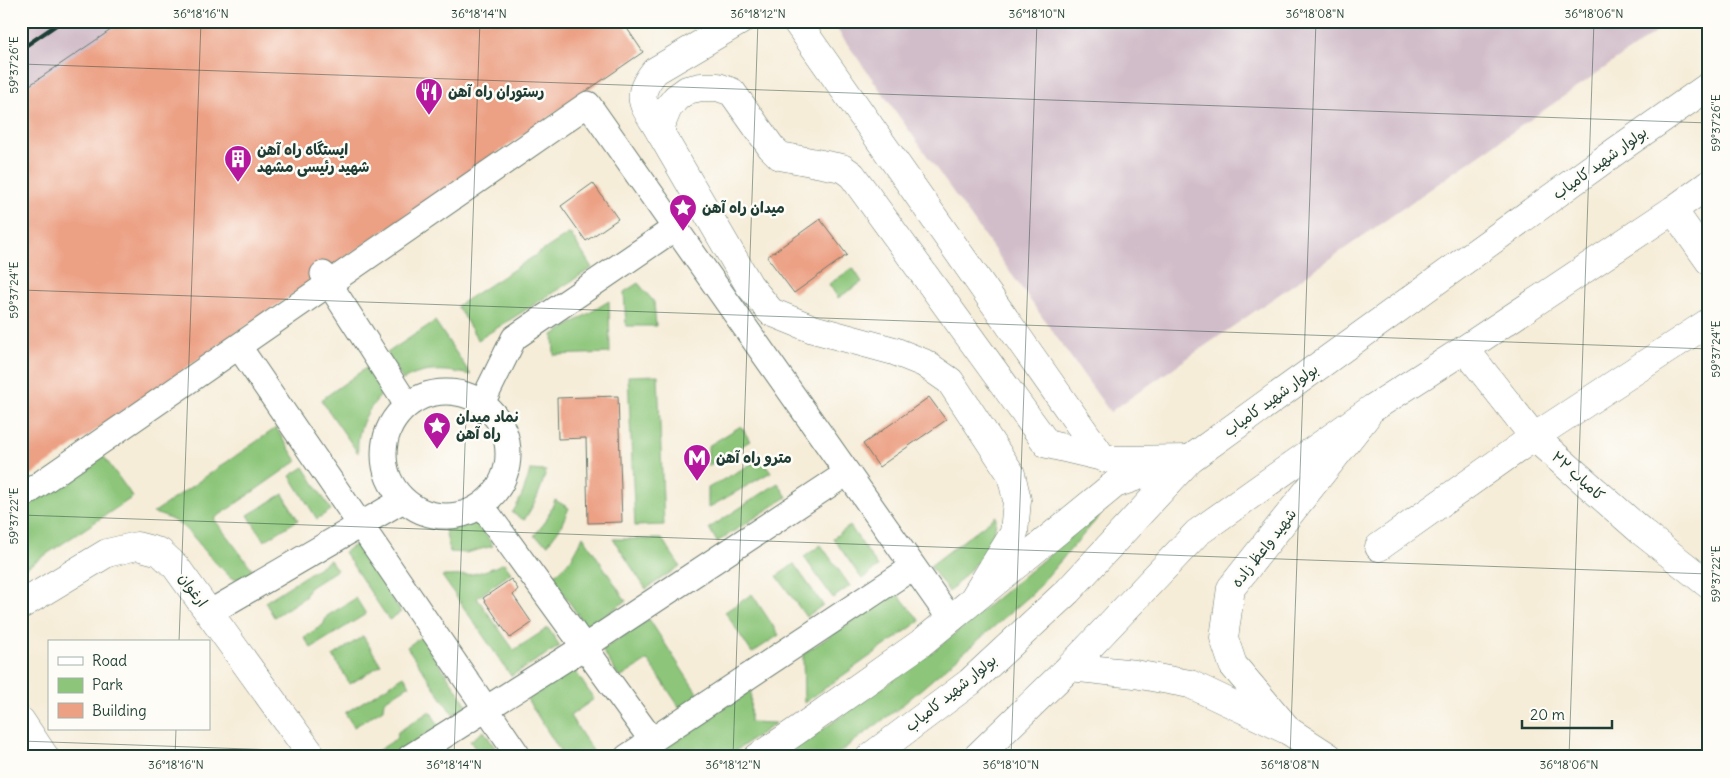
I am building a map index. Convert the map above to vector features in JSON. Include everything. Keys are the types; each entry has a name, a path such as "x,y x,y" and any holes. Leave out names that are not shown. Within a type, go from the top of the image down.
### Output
{"street":[{"path":"740,21 655,71 646,83 642,94 644,104 749,284 771,312 813,329 894,351 924,363 950,381 1012,474 1017,500 1014,533 972,601"},
{"path":"796,21 1102,457"},
{"path":"660,132 665,114 676,98 687,90 718,86 732,92 771,147 780,156 842,168 852,175 1047,444 1114,460 1190,459"},
{"name":"بولوار شهید کامیاب","path":"870,757 977,675 1068,591 1190,459 1709,86"},
{"path":"21,498 238,347 326,278 588,104 951,620"},
{"path":"977,757 1070,667 1198,533 1373,408 1465,349 1709,184"},
{"path":"1673,210 1709,261"},
{"path":"482,403 514,338 674,228"},
{"path":"326,278 407,405"},
{"path":"1379,547 1534,437 1709,322"},
{"path":"238,347 519,757"},
{"name":"کامیاب ۲۲","path":"1465,349 1534,437 1642,532 1709,585"},
{"path":"444,392 464,394 482,403 496,416 505,434 508,454 505,474 496,492 482,506 463,515 441,517 421,512 403,500 390,483 383,462 385,441 393,421 407,405 424,395 444,392"},
{"name":"شهید واعظ زاده","path":"1289,731 1232,665 1224,638 1231,588 1373,408"},
{"path":"758,757 951,620 1046,539 1115,484 1190,459"},
{"path":"410,757 584,647 848,474"},
{"path":"209,613 403,500"},
{"path":"482,506 651,739"},
{"name":"ارغوان","path":"21,605 108,553 137,546 160,552 176,567 313,757"},
{"path":"627,757 651,739 913,567"},
{"path":"1070,667 1135,674 1190,684 1289,731 1328,757"},
{"path":"21,721 45,757"}],"shaded area":[{"path":"21,21 213,21 21,154"},
{"path":"831,21 1672,21 1110,412"}],"green space":[{"path":"570,233 592,268 478,340 457,306"},
{"path":"853,268 862,282 838,298 829,284"},
{"path":"638,283 654,302 656,326 626,326 624,292"},
{"path":"609,301 610,353 554,355 553,335"},
{"path":"435,321 471,375 428,371 403,380 387,353"},
{"path":"370,365 385,391 373,404 364,419 359,435 358,453 321,400"},
{"path":"658,375 664,525 635,526 628,376"},
{"path":"741,426 750,441 708,466 708,446"},
{"path":"276,428 297,461 214,519 256,574 242,578 233,578 212,559 185,528 166,517 153,513"},
{"path":"102,454 133,497 21,571 21,509"},
{"path":"762,458 771,472 708,508 708,488"},
{"path":"304,467 331,510 317,519 290,476"},
{"path":"530,470 546,471 537,497 524,520 512,513 523,493"},
{"path":"778,483 787,497 717,542 709,528"},
{"path":"283,494 298,520 264,541 248,515"},
{"path":"555,500 569,508 560,528 548,544 534,536 546,521"},
{"path":"1109,505 1032,594 899,708 833,757 783,757 930,654"},
{"path":"996,516 992,538 987,548 949,592 930,566"},
{"path":"476,519 493,546 466,553 450,552 444,525 458,524"},
{"path":"850,526 878,567 862,579 833,538"},
{"path":"583,536 626,601 587,628 552,577 571,559"},
{"path":"613,539 662,539 680,566 646,589"},
{"path":"356,544 401,612 389,620 344,552"},
{"path":"821,545 850,586 833,598 804,557"},
{"path":"330,560 337,570 309,588 305,597 274,617 265,602"},
{"path":"504,563 511,573 477,598 514,650 548,628 560,646 511,676 442,576 474,574"},
{"path":"794,564 823,605 806,617 777,576"},
{"path":"896,592 920,621 804,703 803,654"},
{"path":"752,594 779,635 752,653 725,612"},
{"path":"356,598 366,614 311,648 304,637 323,625 327,616"},
{"path":"649,619 701,699 682,711 648,660 620,678 602,650"},
{"path":"363,636 381,665 350,684 333,656"},
{"path":"421,637 467,705 453,715 407,647"},
{"path":"574,669 594,699 570,716 597,757 564,757 527,699"},
{"path":"404,676 410,685 384,701 383,709 354,727 345,713"},
{"path":"751,689 750,722 776,723 727,757 649,757"},
{"path":"430,711 439,726 392,757 375,757 373,754 396,739 398,732"},
{"path":"484,731 501,757 481,757 470,741"}],"building":[{"path":"21,21 37,21 21,32"},
{"name":"ایستگاه راه آهن شهید رئیسی مشهد","path":"124,21 622,21 643,52 21,482 21,91"},
{"path":"593,183 618,219 586,241 561,206"},
{"path":"820,219 847,255 794,293 767,257"},
{"path":"618,396 622,522 588,523 586,438 558,439 557,398"},
{"path":"929,397 946,420 879,467 863,444"},
{"path":"511,579 518,589 513,595 532,623 510,638 483,598"}],"railway":[{"path":"21,49 62,21"}],"place":[{"name":"رستوران راه آهن","path":"429,116"},
{"name":"ایستگاه راه آهن شهید رئیسی مشهد","path":"238,183"},
{"name":"میدان راه آهن","path":"683,232"},
{"name":"نماد میدان راه آهن","path":"437,450"},
{"name":"مترو راه آهن","path":"697,482"}]}
